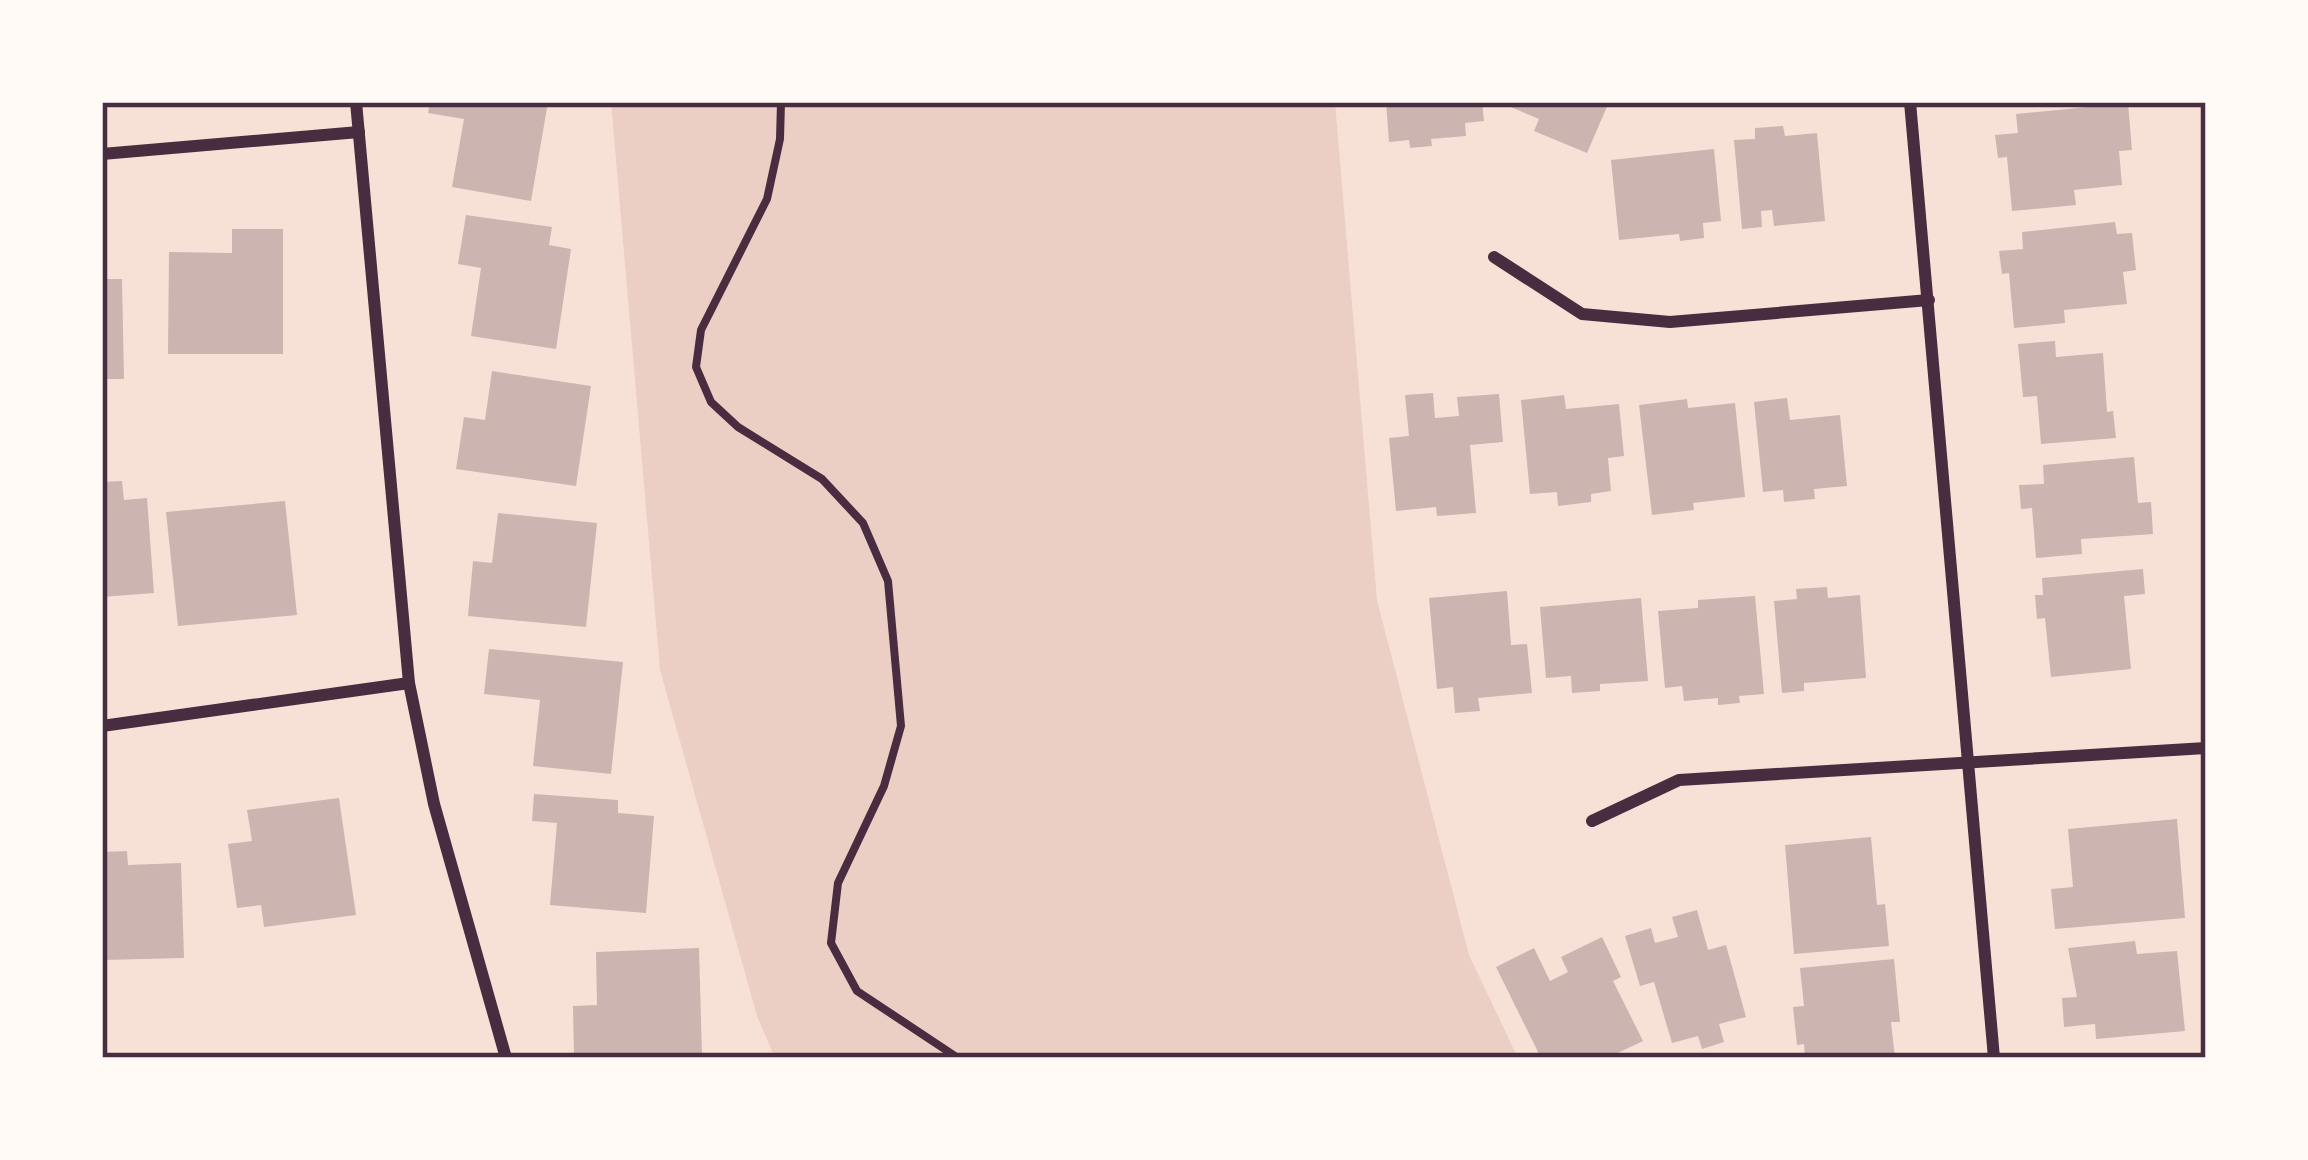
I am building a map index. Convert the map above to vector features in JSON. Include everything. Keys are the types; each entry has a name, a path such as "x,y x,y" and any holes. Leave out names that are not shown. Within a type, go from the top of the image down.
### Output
{"street":[{"path":"356,102 409,683 434,804 506,1058"},
{"path":"1910,102 1994,1058"},
{"path":"102,154 359,132"},
{"path":"1494,257 1582,314 1670,322 1928,300"},
{"path":"102,726 409,683"},
{"path":"1592,821 1679,780 2206,748"}],"path":[{"path":"781,102 780,139 767,199 701,330 697,367 711,402 738,427 822,479 863,523 888,581 902,726 884,786 838,883 831,944 857,991 958,1058"}],"shaded area":[{"path":"611,102 1335,102 1377,600 1469,955 1518,1058 775,1058 757,1016 660,670"}],"building":[{"path":"430,102 548,102 531,201 452,187 464,119 428,113"},
{"path":"1386,102 1482,102 1484,121 1465,123 1466,136 1431,139 1432,146 1410,148 1409,140 1389,142"},
{"path":"1499,102 1609,102 1587,153 1534,131 1539,119"},
{"path":"2128,103 2132,150 2119,151 2122,185 2074,190 2076,205 2012,211 2007,157 1998,158 1995,135 2018,133 2016,114"},
{"path":"1783,126 1785,136 1817,133 1825,221 1774,226 1772,210 1761,211 1762,227 1742,229 1734,140 1755,139 1755,128"},
{"path":"1714,149 1721,221 1703,223 1704,238 1680,241 1679,234 1619,240 1611,160"},
{"path":"466,215 552,227 549,245 571,249 556,349 471,336 481,268 458,264"},
{"path":"2115,222 2117,234 2132,233 2136,270 2123,272 2127,304 2064,310 2065,323 2014,328 2009,273 2002,274 1999,251 2023,249 2022,232"},
{"path":"232,229 283,229 283,354 168,354 169,252 232,253"},
{"path":"102,279 122,279 124,379 102,379"},
{"path":"2055,341 2056,357 2103,353 2107,412 2113,411 2116,438 2041,444 2037,396 2023,397 2018,344"},
{"path":"492,371 591,386 576,486 456,469 464,417 485,420"},
{"path":"1433,393 1435,418 1459,416 1457,397 1499,394 1503,442 1470,445 1476,513 1437,516 1436,507 1396,511 1389,438 1409,436 1405,395"},
{"path":"1564,395 1566,409 1619,404 1624,456 1608,458 1611,491 1591,494 1591,502 1558,506 1557,492 1530,494 1521,400"},
{"path":"1787,398 1790,420 1840,415 1847,486 1814,489 1815,499 1784,502 1783,490 1763,492 1754,402"},
{"path":"1687,399 1688,408 1735,403 1745,497 1693,503 1694,510 1652,515 1639,405"},
{"path":"2134,457 2138,503 2151,502 2153,534 2081,539 2082,554 2036,558 2032,508 2021,509 2019,485 2044,484 2043,465"},
{"path":"122,481 124,500 147,498 154,593 102,597 102,482"},
{"path":"285,501 297,615 178,626 166,512"},
{"path":"498,513 597,523 586,627 468,616 473,561 492,563"},
{"path":"2143,569 2145,594 2124,596 2131,669 2051,677 2045,618 2037,619 2035,595 2043,595 2042,578"},
{"path":"1827,587 1828,598 1860,595 1866,678 1804,683 1804,691 1782,693 1774,601 1797,599 1796,589"},
{"path":"1507,591 1511,645 1527,644 1532,693 1478,698 1480,711 1455,713 1453,687 1437,689 1429,598"},
{"path":"1755,596 1764,694 1739,696 1740,703 1718,705 1718,698 1684,701 1682,686 1665,688 1658,611 1698,608 1698,600"},
{"path":"1641,598 1648,681 1600,684 1600,691 1572,693 1571,676 1546,678 1540,607"},
{"path":"489,649 623,662 611,774 533,766 540,700 484,694"},
{"path":"534,794 618,800 618,813 654,816 646,913 550,905 557,823 532,821"},
{"path":"339,798 356,915 264,927 261,905 237,908 228,844 252,841 247,810"},
{"path":"2177,819 2185,918 2055,929 2051,889 2073,887 2068,829"},
{"path":"1871,837 1877,905 1885,904 1889,946 1794,954 1785,845"},
{"path":"127,851 128,865 181,863 184,958 102,960 102,852"},
{"path":"1697,910 1708,950 1726,945 1746,1017 1719,1024 1724,1042 1702,1049 1698,1036 1672,1043 1654,982 1640,986 1625,936 1651,928 1655,943 1678,937 1672,917"},
{"path":"1602,937 1621,977 1613,981 1643,1041 1607,1058 1541,1058 1496,967 1534,948 1550,981 1568,972 1561,957"},
{"path":"2135,941 2137,954 2177,951 2185,1031 2096,1039 2095,1024 2064,1027 2062,998 2077,997 2068,948"},
{"path":"699,948 702,1055 574,1058 573,1006 597,1005 596,952"},
{"path":"1894,959 1900,1022 1891,1022 1895,1058 1805,1058 1804,1044 1797,1045 1793,1007 1804,1006 1800,968"}]}
